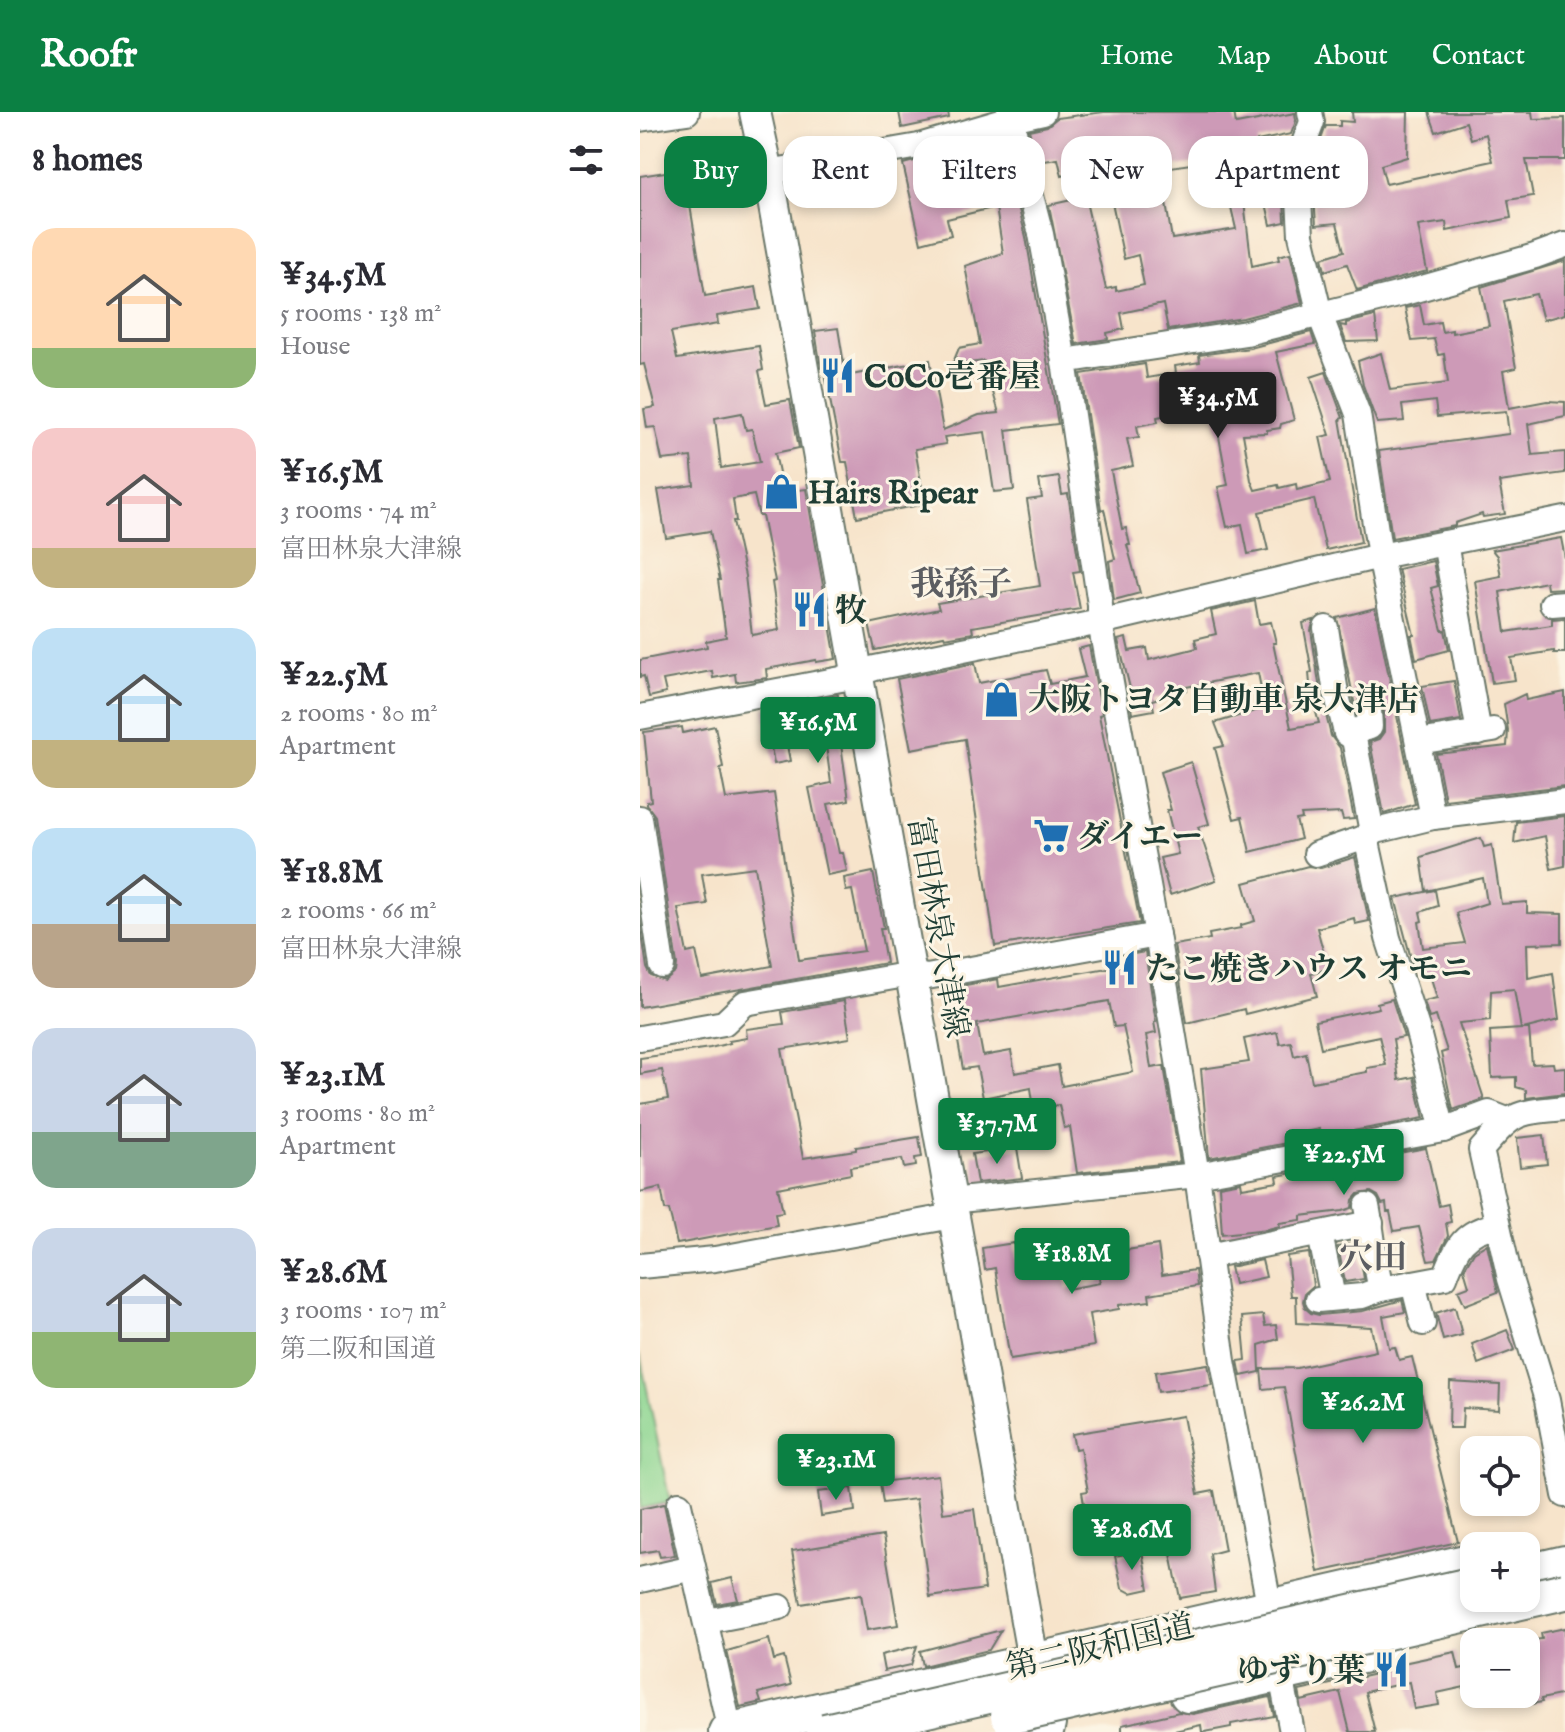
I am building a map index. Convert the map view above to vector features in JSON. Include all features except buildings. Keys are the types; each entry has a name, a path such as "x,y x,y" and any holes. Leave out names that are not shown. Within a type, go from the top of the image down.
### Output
{"highway":[{"path":"1540,1546 1565,1541"},
{"name":"第二阪和国道","path":"729,1732 1460,1564"},
{"path":"1540,1570 1565,1564"},
{"name":"第二阪和国道","path":"825,1732 1460,1588"},
{"name":"第二阪和国道","path":"938,1732 1565,1591"},
{"path":"1033,1660 1040,1730 1565,1608"}],"main road":[{"name":"富田林泉大津線","path":"755,112 1033,1660"}],"street":[{"path":"640,119 687,112"},
{"path":"768,172 919,146 1010,115 1043,112"},
{"path":"1310,112 1312,122 1297,162 1301,235 1320,315 1358,414 1380,556 1433,817"},
{"path":"1010,115 1041,234 1064,361 1100,622 1197,1175 1223,1361 1292,1732"},
{"path":"1064,361 1246,333 1416,290 1565,245"},
{"path":"640,717 1100,622 1380,556 1565,519"},
{"path":"1418,742 1487,731 1445,543"},
{"path":"1326,628 1346,733 1354,739 1388,938 1417,1028 1443,1130"},
{"path":"1346,733 1370,727 1369,710"},
{"path":"1316,854 1433,817 1565,801"},
{"path":"640,818 645,888 655,956"},
{"path":"640,1038 724,1023 745,1003 911,974 927,977 1157,935"},
{"path":"1565,1108 1522,1112 1507,1120 1481,1150 1510,1279 1547,1400 1565,1495"},
{"path":"640,1266 715,1259 953,1216 960,1200 1197,1175 1443,1130 1489,1113 1507,1120"},
{"path":"1208,1256 1320,1234 1369,1215 1381,1289"},
{"path":"1320,1234 1324,1294 1362,1296 1381,1289 1445,1277 1461,1241 1485,1227 1497,1225"},
{"path":"1413,1283 1423,1323"},
{"path":"679,1504 729,1732"},
{"path":"640,1580 693,1568"},
{"path":"707,1621 780,1607"}],"green space":[{"path":"640,1355 670,1502 640,1509"}],"place":[{"name":"CoCo壱番屋","path":"838,376"},
{"name":"Hairs Ripear","path":"782,492"},
{"name":"牧","path":"809,610"},
{"name":"大阪トヨタ自動車 泉大津店","path":"1002,699"},
{"name":"ダイエー","path":"1051,836"},
{"name":"たこ焼きハウス オモニ","path":"1120,968"},
{"name":"ゆずり葉","path":"1391,1670"}],"district":[{"name":"我孫子","path":"961,583"},
{"name":"穴田","path":"1373,1256"}]}
